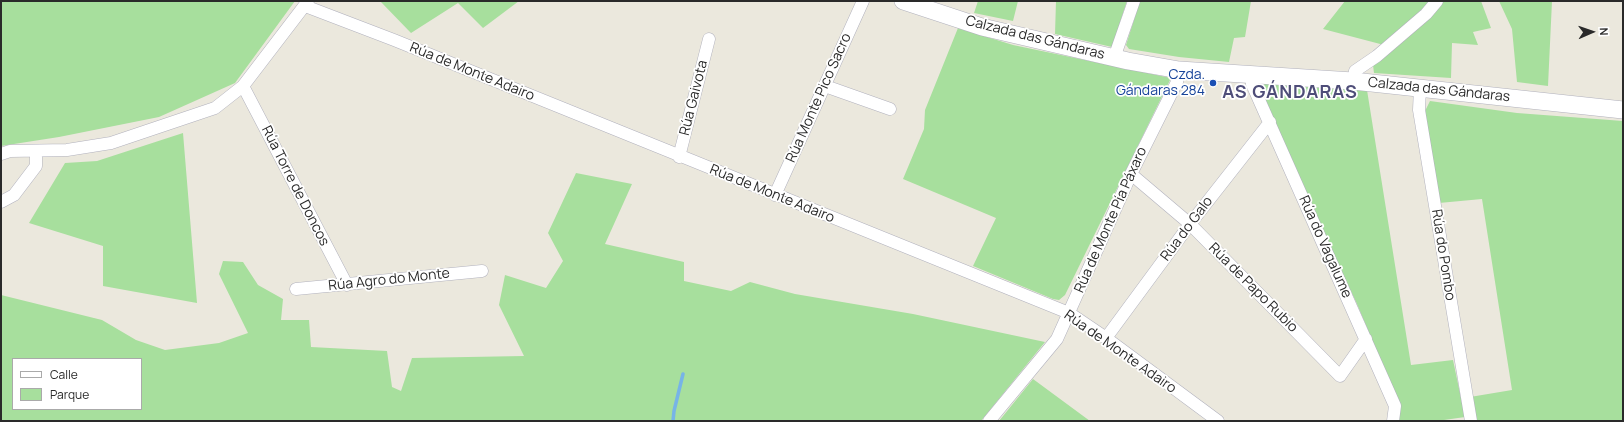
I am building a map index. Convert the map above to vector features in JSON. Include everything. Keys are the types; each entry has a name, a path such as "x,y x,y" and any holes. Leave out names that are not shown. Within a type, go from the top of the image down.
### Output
{"main road":[{"name":"Calzada das Gándaras","path":"903,1 982,27 1114,58 1179,70 1353,81 1623,110"}],"street":[{"name":"Rúa Monte Pico Sacro","path":"776,196 863,1"},
{"path":"1114,58 1134,1"},
{"path":"1353,81 1355,71 1376,56 1426,14 1437,1"},
{"path":"1,154 10,151 67,150 111,143 215,108 243,86 307,4"},
{"name":"Rúa de Monte Adairo","path":"307,4 679,157 1069,314 1106,338 1214,420"},
{"name":"Rúa Gaivota","path":"679,157 709,39"},
{"name":"Rúa de Monte Pía Páxaro","path":"989,421 1057,339 1130,174 1177,82 1179,70"},
{"name":"Rúa do Vagalume","path":"1251,74 1252,84 1395,406 1393,421"},
{"name":"Rúa Torre de Doncos","path":"243,86 347,285"},
{"path":"825,86 890,109"},
{"name":"Rúa do Pombo","path":"1420,88 1419,110 1471,421"},
{"name":"Rúa do Galo","path":"1106,338 1190,224 1270,122"},
{"path":"1,202 14,195 36,166 36,150"},
{"name":"Rúa de Papo Rubio","path":"1130,174 1190,224 1340,376 1366,339"},
{"name":"Rúa Agro do Monte","path":"296,289 482,271"}],"green space":[{"path":"1,1 295,1 235,83 159,117 59,137 1,146"},
{"path":"380,1 519,1 483,28 458,3 411,33"},
{"path":"978,1 1018,1 1013,21 974,13"},
{"path":"1056,1 1127,1 1112,47 1055,34"},
{"path":"1140,1 1251,1 1245,37 1234,38 1229,62 1179,57 1129,49 1126,45"},
{"path":"1345,1 1433,1 1384,45 1323,29"},
{"path":"1444,1 1481,1 1491,28 1473,32 1478,45 1452,43 1451,78 1374,73 1373,65 1436,10"},
{"path":"1499,1 1552,1 1548,86 1517,82 1512,29"},
{"path":"958,28 1013,45 1171,78 1065,295 1059,300 1053,299 973,266 996,218 903,179 924,129 925,110"},
{"path":"1266,82 1367,90 1411,365 1453,360 1465,417 1437,421 1397,421 1398,402 1357,304 1278,136 1261,94 1261,89"},
{"path":"1430,101 1517,113 1623,121 1623,421 1474,421 1470,397 1512,390 1482,199 1439,203 1424,113"},
{"path":"183,133 197,303 103,286 103,246 29,223 65,163 97,161"},
{"path":"576,173 632,184 605,244 684,262 684,281 731,291 750,282 795,294 913,314 1045,342 981,421 1,421 1,295 102,320 136,340 165,350 219,343 248,333 219,274 223,261 243,262 258,285 283,299 281,320 309,320 311,347 387,351 392,387 401,391 412,358 524,356 499,305 505,275 546,288 563,261 548,233"},
{"path":"1033,379 1090,421 999,421"}],"waterway":[{"path":"673,421 683,374"}],"place":[{"name":"Czda. Gándaras 284","path":"1213,83"}],"district":[{"name":"AS GÁNDARAS","path":"1290,93"}]}
